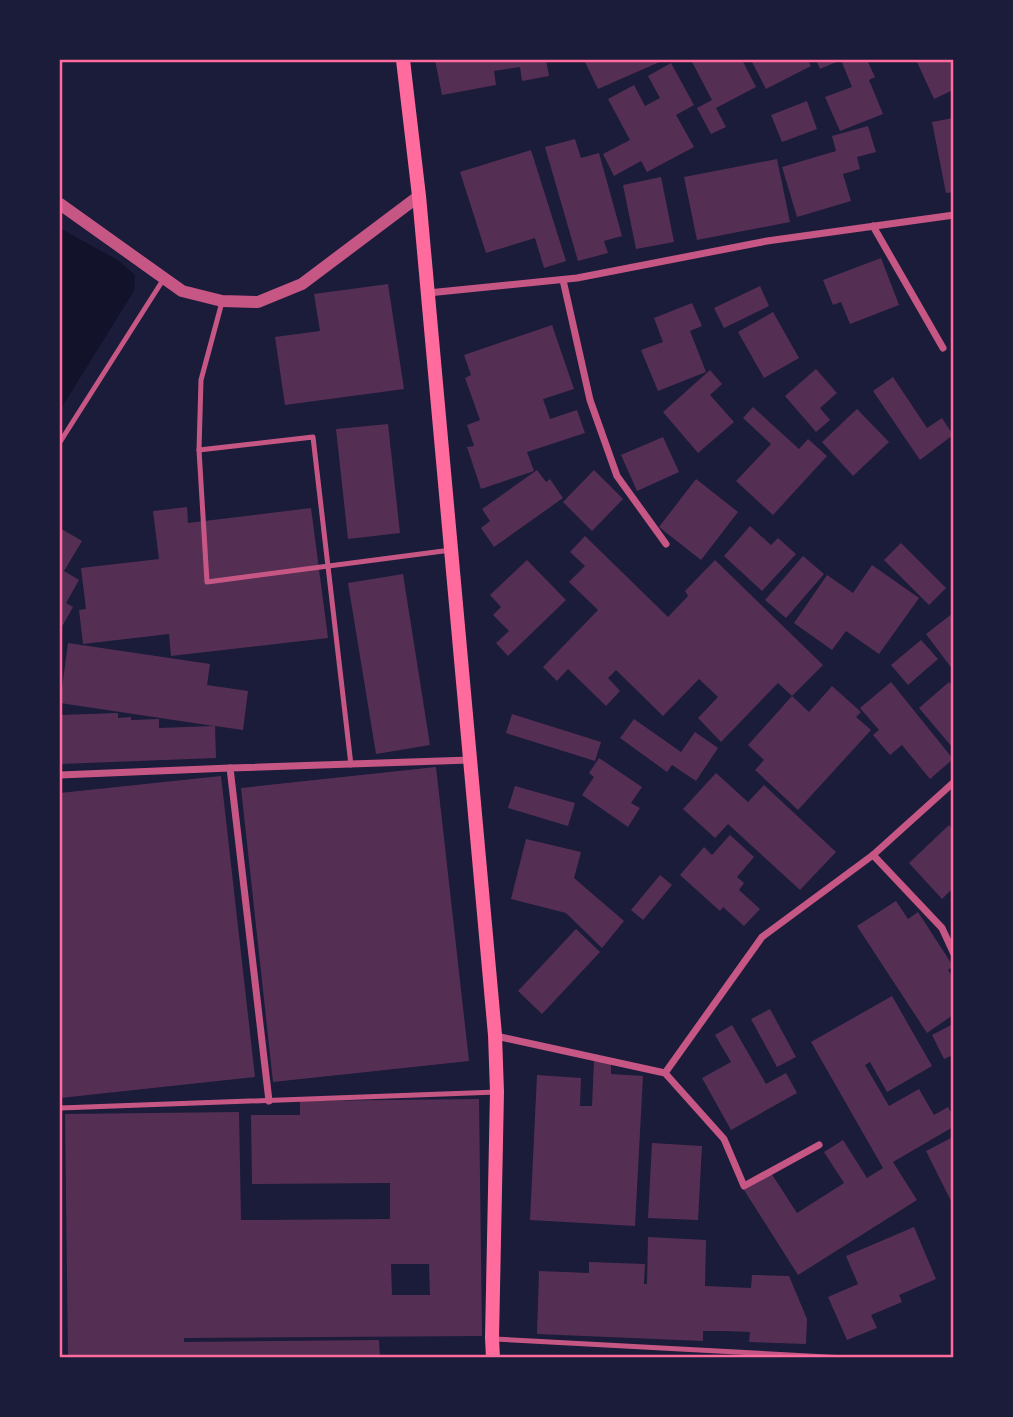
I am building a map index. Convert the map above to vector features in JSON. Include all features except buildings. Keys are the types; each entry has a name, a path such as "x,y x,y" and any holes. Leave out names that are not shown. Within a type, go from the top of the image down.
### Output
{"main road":[{"path":"403,60 419,196 495,1035 497,1093 493,1357"}],"street":[{"path":"60,204 182,291 222,301 258,302 302,284 419,196"},
{"path":"427,293 563,280 767,241 954,215"},
{"path":"873,226 943,348"},
{"path":"563,280 590,400 617,476 666,544"},
{"path":"60,775 470,760"},
{"path":"229,768 268,1101"},
{"path":"665,1073 762,937 873,855 954,782"},
{"path":"873,855 942,928 954,954"},
{"path":"495,1035 665,1073 724,1139 744,1186 819,1145"}],"lane":[{"path":"60,442 164,278"},
{"path":"222,301 201,380 199,450 207,582 451,550"},
{"path":"199,450 313,437 351,765"},
{"path":"60,1108 497,1093"},
{"path":"492,1338 845,1357"}],"shaded area":[{"path":"60,228 119,261 135,275 134,291 60,410"}]}
